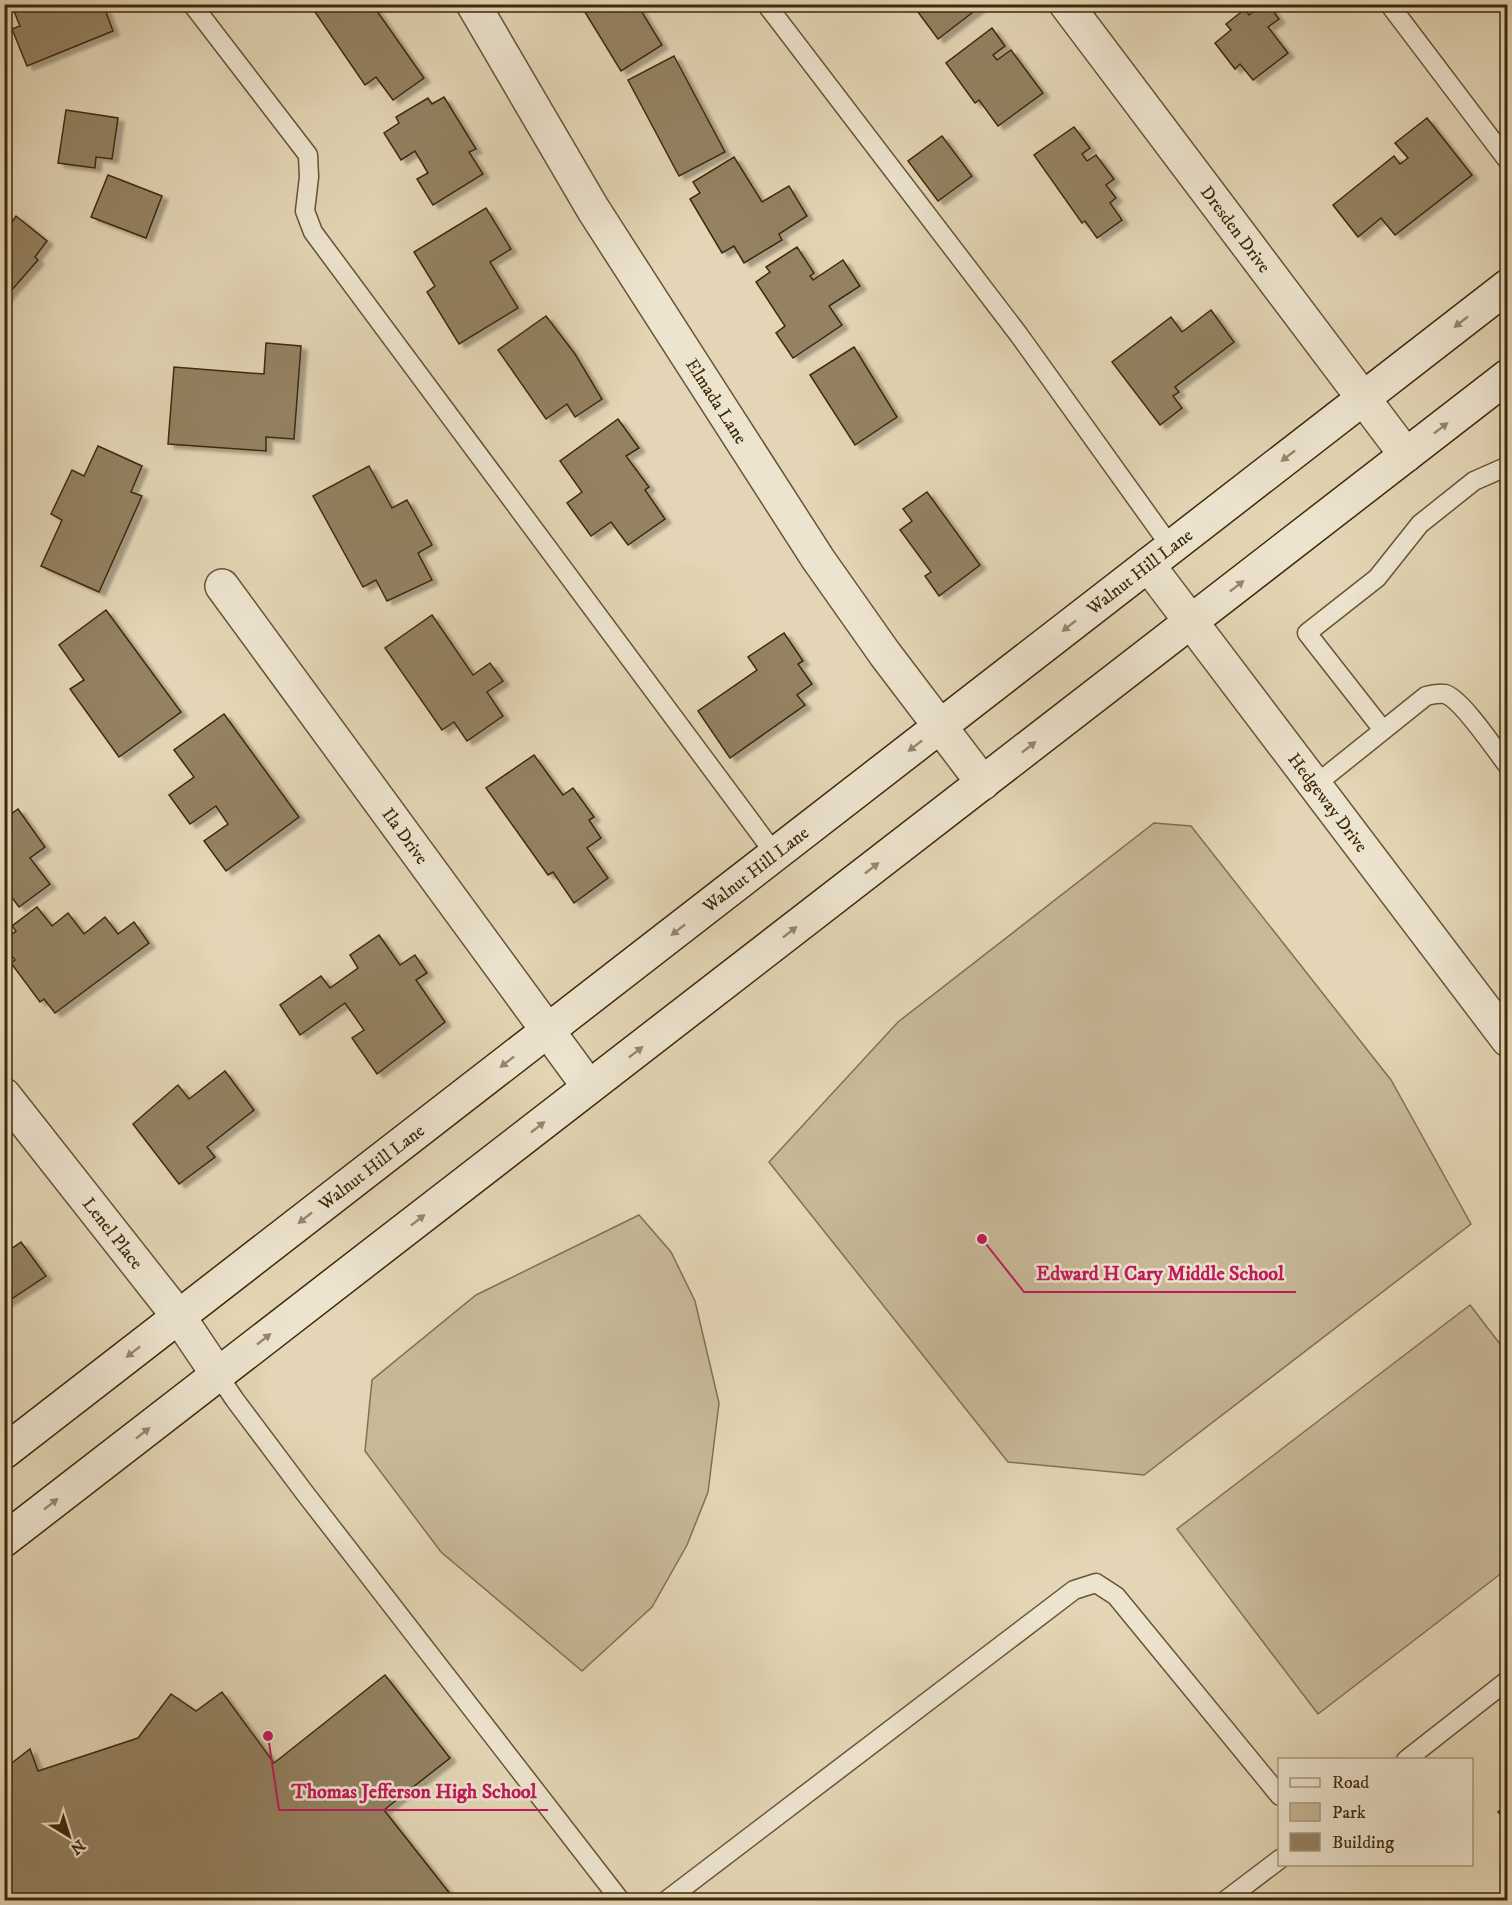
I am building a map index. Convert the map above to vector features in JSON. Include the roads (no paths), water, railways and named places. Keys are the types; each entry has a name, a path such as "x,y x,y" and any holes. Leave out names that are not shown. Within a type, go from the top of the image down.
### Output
{"main road":[{"name":"Elmada Lane","path":"473,4 593,209 805,539 885,654 983,783"},
{"name":"Dresden Drive","path":"1066,4 1406,455"},
{"name":"Walnut Hill Lane","path":"4,1452 1508,286"},
{"path":"4,1540 1508,376"},
{"name":"Hedgeway Drive","path":"1159,556 1191,621 1508,1040"},
{"name":"Ila Drive","path":"222,586 589,1087"},
{"name":"Lenel Place","path":"4,1095 179,1317 218,1375"}],"lane":[{"path":"192,4 308,155 309,177 305,211 313,232 775,854"},
{"path":"766,4 1019,335 1159,556"},
{"path":"1389,4 1508,161"},
{"path":"1383,730 1307,633 1377,578 1420,524 1474,481 1508,466"},
{"path":"1315,785 1426,696 1444,694 1459,703 1508,766"},
{"path":"218,1375 304,1492 620,1900"},
{"path":"667,1900 1074,1590 1096,1583 1116,1596 1278,1794"},
{"path":"1409,1758 1508,1680"},
{"path":"1226,1900 1278,1861"}],"place":[{"name":"Edward H Cary Middle School","path":"982,1239"},
{"name":"Thomas Jefferson High School","path":"268,1736"}]}
